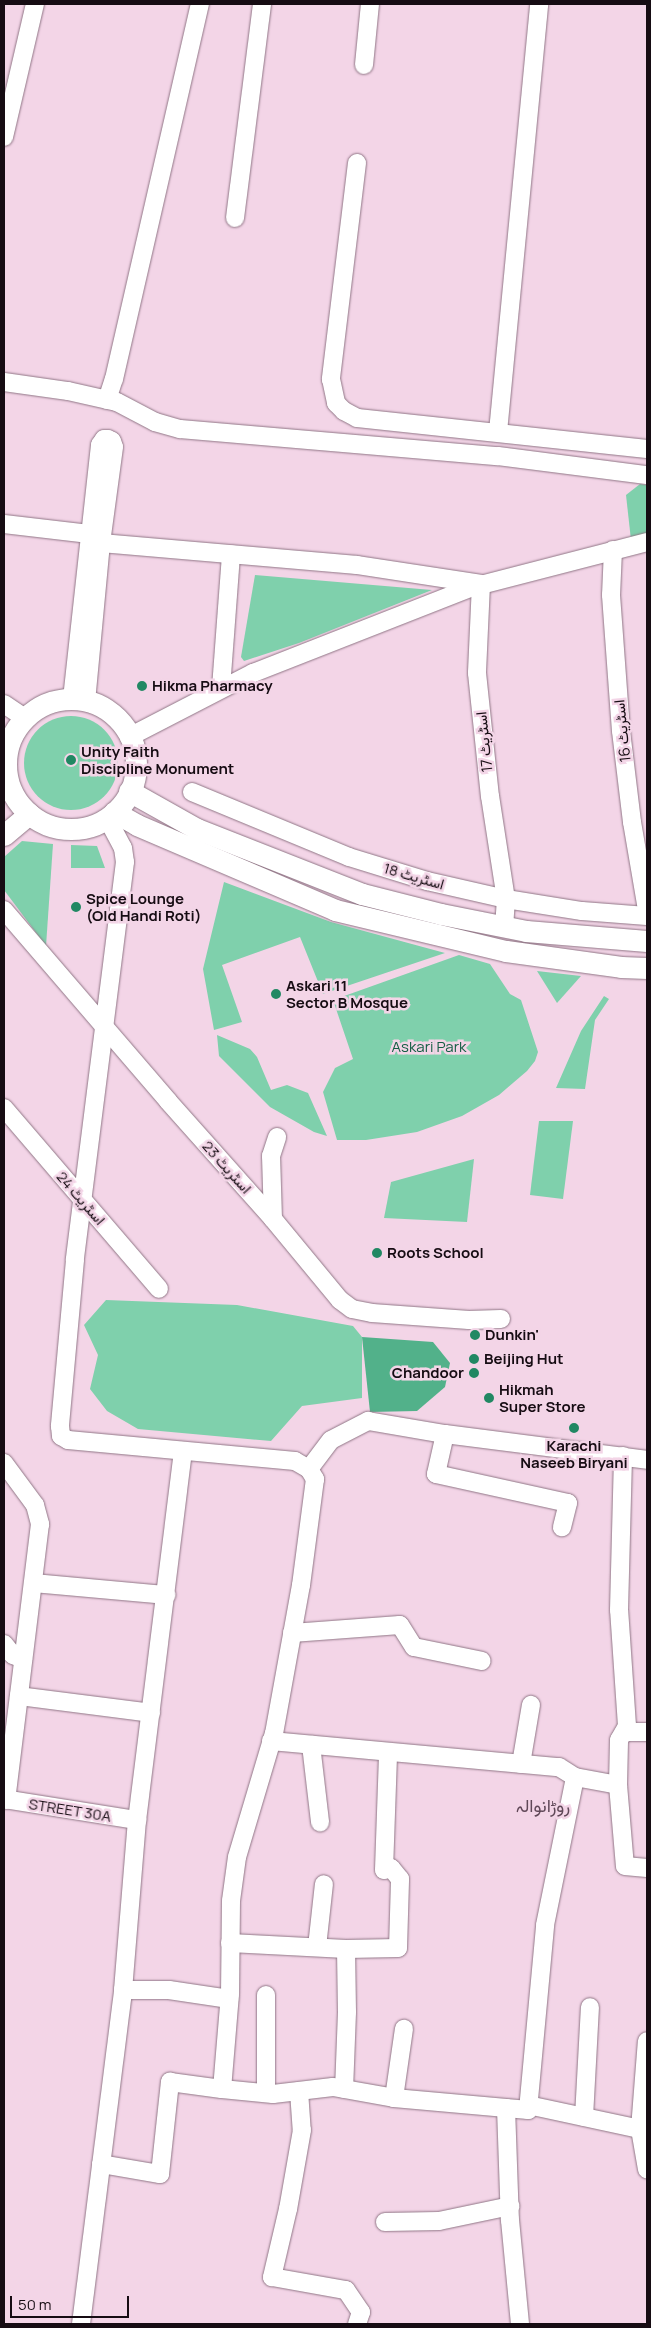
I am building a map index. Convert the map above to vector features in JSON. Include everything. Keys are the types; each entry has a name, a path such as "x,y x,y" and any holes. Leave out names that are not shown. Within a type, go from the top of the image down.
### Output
{"street":[{"path":"4,137 35,4"},
{"path":"107,400 114,379 200,4"},
{"path":"235,218 262,4"},
{"path":"364,65 370,4"},
{"path":"498,432 539,4"},
{"path":"356,163 331,379 336,402 344,412 357,418 647,449"},
{"path":"4,382 68,391 117,402 155,422 180,429 498,456 647,475"},
{"path":"4,524 95,538 231,554 357,565 481,584"},
{"path":"79,700 95,538"},
{"path":"129,736 220,688 283,660 481,584 647,542"},
{"name":"اسٹریٹ 16","path":"613,550 611,595 620,731 632,822 647,910"},
{"path":"220,688 231,554"},
{"name":"اسٹریٹ 17","path":"481,584 477,673 490,796 506,899 504,927"},
{"path":"79,700 112,714 129,736 135,764 129,791 110,815 88,826 68,829 47,824 10,803 7,774 8,747 14,731 25,718 46,703 79,700"},
{"path":"4,704 25,718"},
{"path":"129,791 197,829 362,894 504,927 535,932 647,942"},
{"name":"اسٹریٹ 18","path":"192,792 349,857 427,881 506,899 582,910 647,916"},
{"path":"4,835 29,814"},
{"path":"110,815 335,910 506,951 621,968 647,968"},
{"path":"110,815 123,848 125,862 103,1024 74,1270 60,1426 61,1436 68,1440 295,1462 309,1469 315,1479 292,1633 271,1741 237,1857 231,1901 229,1999 222,2089"},
{"name":"اسٹریٹ 23","path":"4,910 168,1101 273,1219 340,1300 352,1309 411,1316 502,1319"},
{"name":"اسٹریٹ 24","path":"4,1108 159,1289"},
{"path":"273,1219 272,1156 277,1137"},
{"path":"309,1469 331,1440 368,1421 445,1434 647,1460"},
{"path":"445,1434 436,1474 568,1504 562,1527"},
{"path":"80,2324 123,1990 137,1820 183,1451"},
{"path":"623,1456 619,1610 626,1726 619,1740 618,1785 625,1866 647,1868"},
{"path":"4,1463 36,1505 40,1524 5,1799"},
{"path":"34,1583 166,1595"},
{"path":"292,1633 400,1625 414,1646 482,1662"},
{"path":"4,1644 13,1654 23,1659"},
{"path":"19,1696 151,1713"},
{"path":"522,1764 531,1705"},
{"path":"624,1732 647,1732"},
{"path":"271,1741 559,1767 575,1777 618,1785"},
{"path":"311,1745 320,1822"},
{"path":"230,1943 346,1949 398,1948 400,1879 391,1868 384,1870 388,1753"},
{"path":"101,2164 160,2174 170,2082 266,2093 333,2087 394,2098 528,2110 545,1925 559,1846 575,1777"},
{"name":"STREET 30A","path":"5,1799 137,1820"},
{"path":"317,1948 324,1884"},
{"path":"344,2089 348,2012 346,1949"},
{"path":"123,1990 169,1990 229,1999"},
{"path":"266,1995 266,2093"},
{"path":"584,2117 590,2007"},
{"path":"394,2098 404,2029"},
{"path":"646,2160 640,2129 647,2041"},
{"path":"300,2091 302,2130 288,2209 272,2277 346,2290 360,2312 357,2324"},
{"path":"528,2105 640,2129"},
{"path":"506,2108 510,2206 520,2324"},
{"path":"385,2222 439,2221 510,2206"}],"green space":[{"path":"640,484 647,485 647,536 631,540 626,495"},
{"path":"255,575 432,590 299,643 244,661 241,657"},
{"path":"71,716 89,719 104,730 115,745 118,763 115,781 104,796 89,807 71,810 53,807 38,796 27,781 24,763 27,745 38,730 53,719"},
{"path":"22,841 53,844 46,946 4,890 4,857"},
{"path":"71,845 97,846 105,868 71,868"},
{"path":"224,882 331,922 445,953 323,994 300,937 222,965 242,1022 214,1030 203,969"},
{"name":"Askari Park","path":"459,955 490,964 510,994 521,1000 538,1052 535,1061 527,1071 499,1095 462,1116 417,1132 366,1140 337,1140 323,1092 335,1068 353,1059 333,1000"},
{"path":"537,971 581,976 557,1003"},
{"path":"604,996 609,999 595,1020 585,1089 556,1088 581,1031"},
{"path":"217,1035 250,1049 257,1057 271,1090 287,1085 308,1093 327,1136 314,1132 270,1107 219,1056"},
{"path":"539,1121 573,1121 563,1199 530,1195"},
{"path":"474,1159 467,1222 384,1218 391,1182"},
{"path":"106,1300 237,1305 353,1326 362,1337 362,1398 302,1406 271,1441 138,1429 107,1411 90,1389 98,1355 84,1325"}],"shaded area":[{"path":"362,1337 433,1342 450,1363 445,1387 417,1411 370,1412"}],"place":[{"name":"Hikma Pharmacy","path":"142,686"},
{"name":"Unity Faith Discipline Monument","path":"71,760"},
{"name":"Spice Lounge (Old Handi Roti)","path":"76,907"},
{"name":"Askari 11 Sector B Mosque","path":"276,994"},
{"name":"Roots School","path":"377,1253"},
{"name":"Dunkin'","path":"475,1335"},
{"name":"Beijing Hut","path":"474,1359"},
{"name":"Chandoor","path":"474,1373"},
{"name":"Hikmah Super Store","path":"489,1398"},
{"name":"Karachi Naseeb Biryani","path":"574,1428"}],"district":[{"name":"روڑانوالہ","path":"543,1805"}]}
